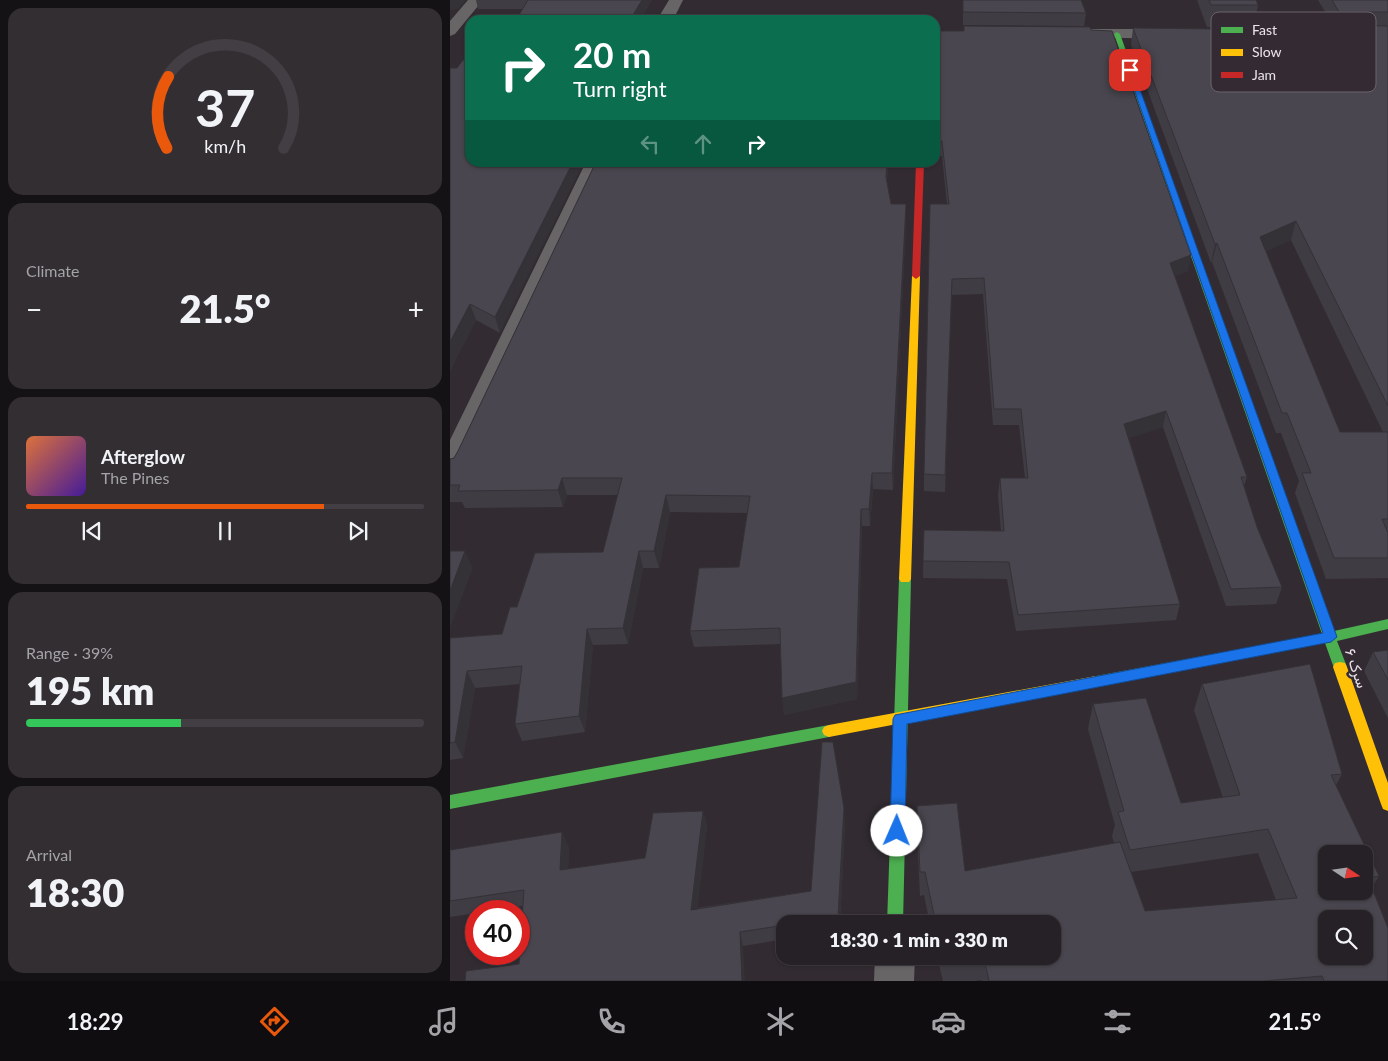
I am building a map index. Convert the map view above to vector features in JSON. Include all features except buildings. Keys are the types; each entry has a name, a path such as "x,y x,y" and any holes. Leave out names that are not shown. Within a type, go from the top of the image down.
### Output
{"street":[{"path":"451,30 476,0"},
{"path":"668,15 676,0"},
{"path":"451,30 465,29"},
{"path":"1069,33 1185,34"},
{"name":"سرک ۶","path":"1117,34 1331,637 1388,804"},
{"path":"450,467 594,167"},
{"path":"895,915 900,719 920,167"},
{"path":"450,802 900,719 1331,637 1388,624"},
{"path":"894,981 895,965"}],"traffic: fast":[{"path":"1117,34 1340,667"},
{"path":"895,915 905,579"},
{"path":"1096,681 1331,637 1388,624"},
{"path":"450,802 829,731"}],"traffic: slow":[{"path":"905,579 916,276"},
{"path":"1340,667 1388,804"},
{"path":"829,731 1096,681"}],"traffic: jam":[{"path":"916,276 920,167"}],"route":[{"path":"897,831 900,719 1331,637 1130,70"}]}
